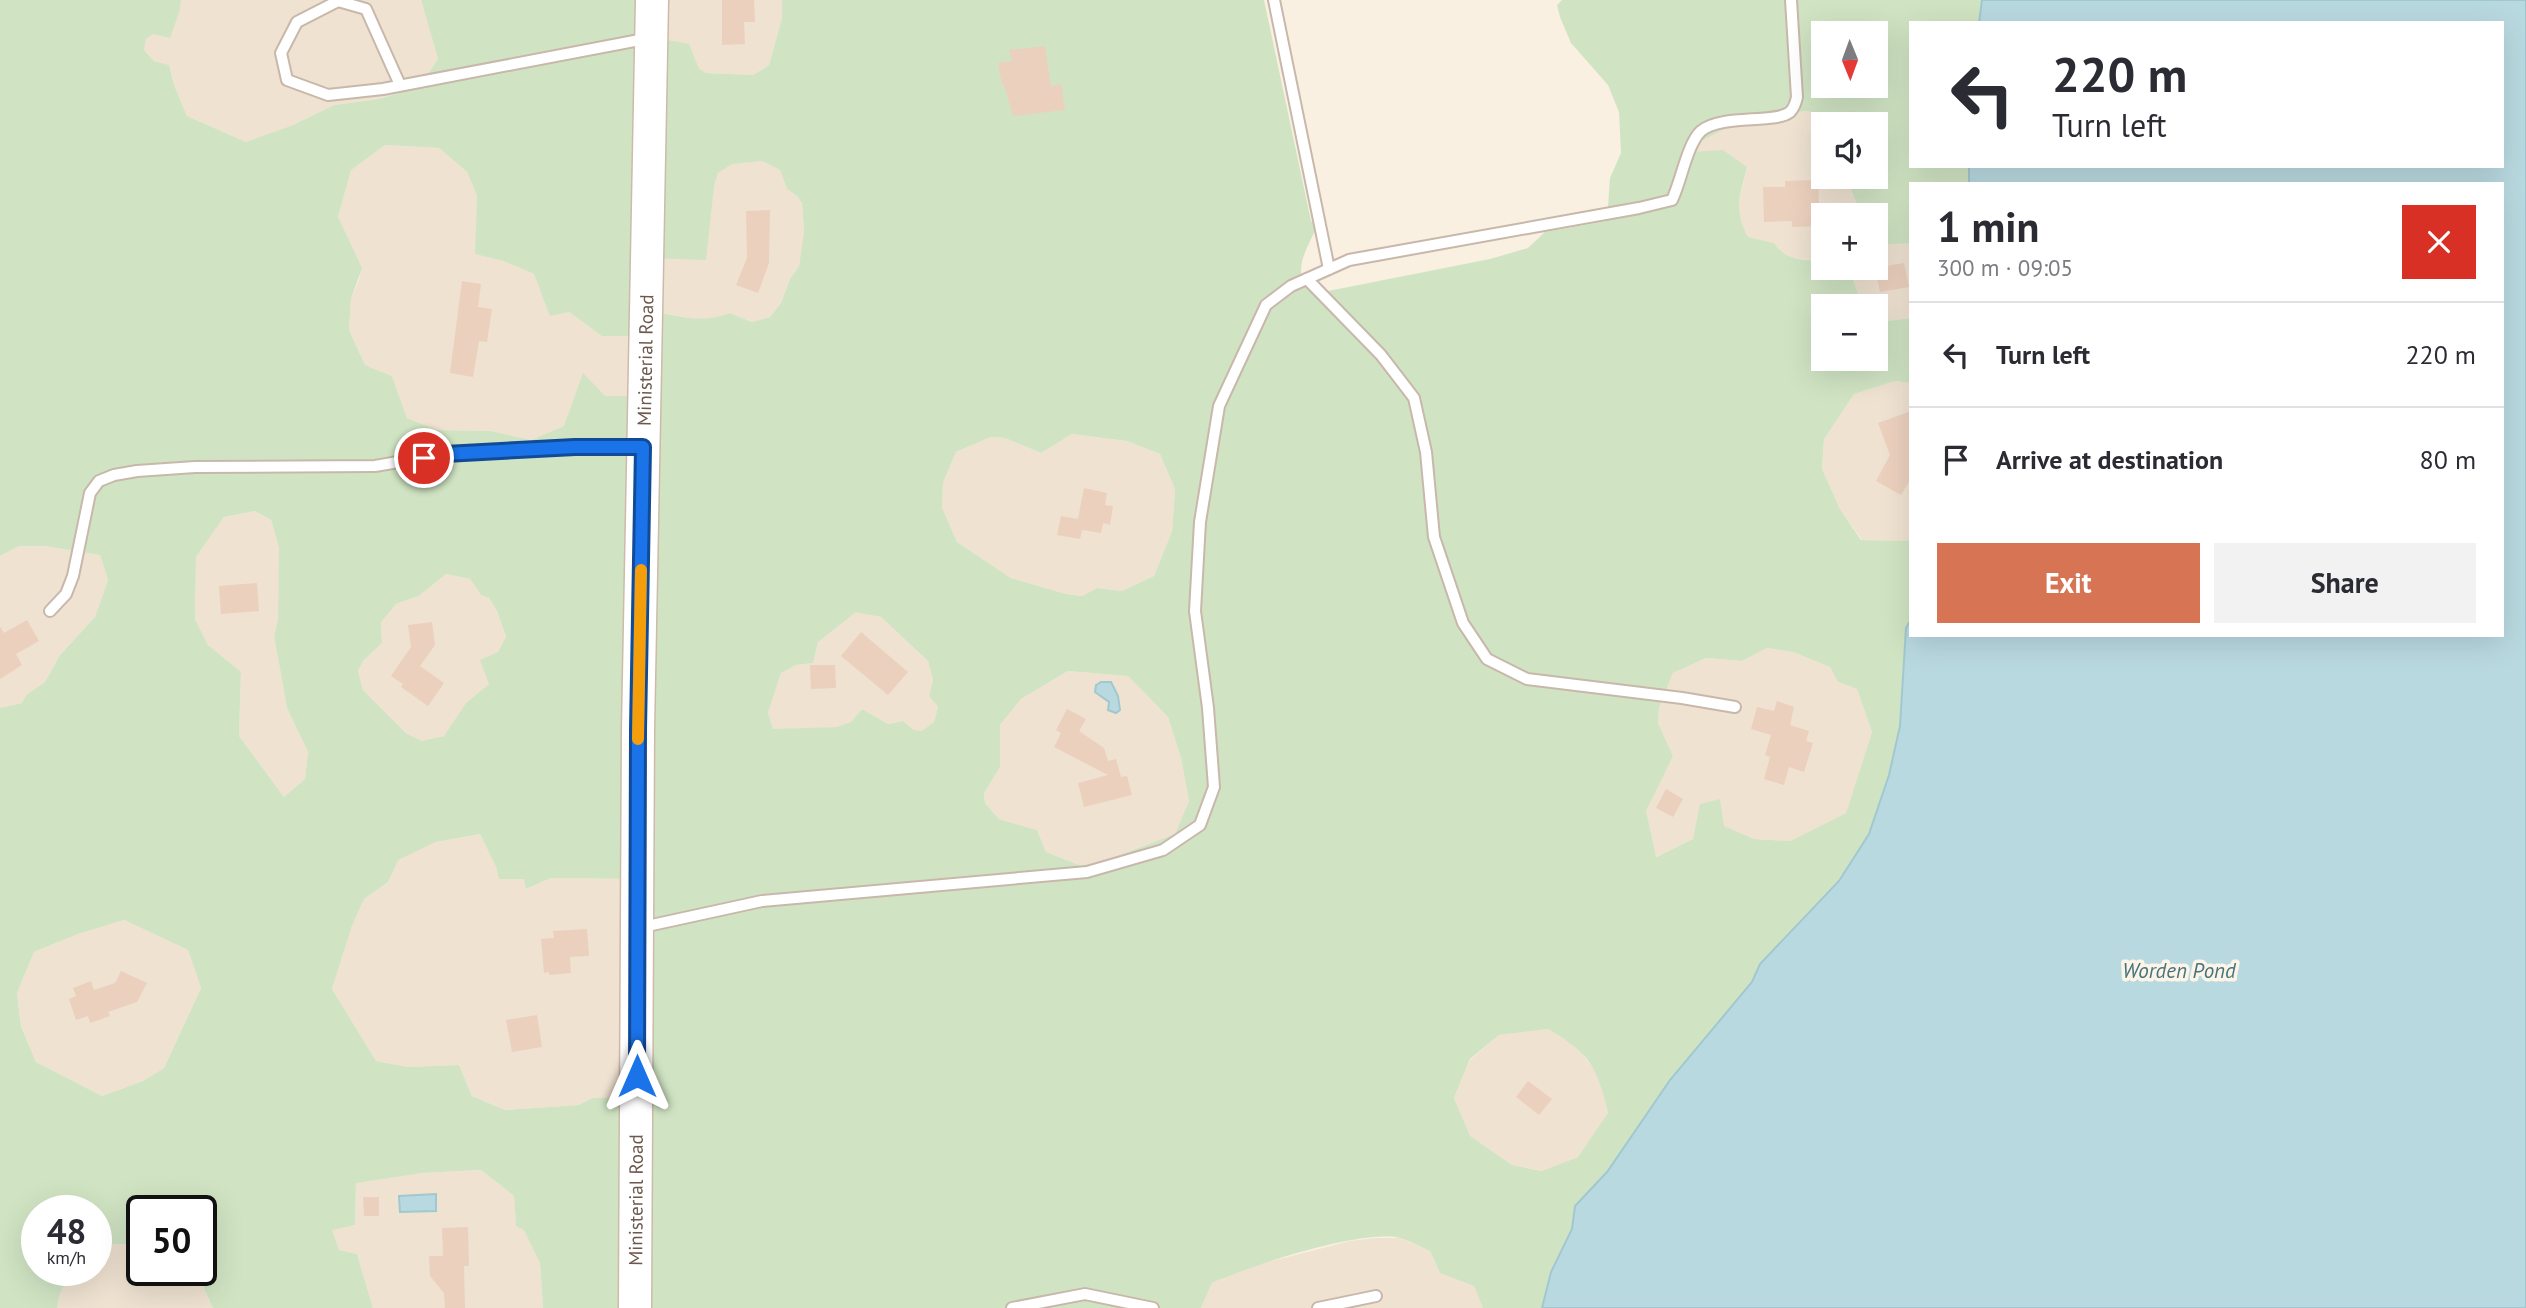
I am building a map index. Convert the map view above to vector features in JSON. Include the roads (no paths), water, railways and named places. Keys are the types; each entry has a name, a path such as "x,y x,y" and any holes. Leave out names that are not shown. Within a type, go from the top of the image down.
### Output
{"main road":[{"name":"Ministerial Road","path":"635,1308 643,447 652,0"}],"lane":[{"path":"1274,0 1329,269"},
{"path":"638,928 762,901 1087,872 1163,850 1200,825 1214,787 1208,708 1195,611 1200,522 1219,405 1266,305 1291,286 1349,260 1672,200 1693,143 1700,132 1712,124 1784,114 1795,106 1797,97 1791,0"},
{"path":"400,85 366,9 338,1 297,22 281,53 287,80 328,95 400,85 650,38"},
{"path":"1307,279 1381,355 1414,398 1426,452 1434,537 1463,623 1487,659 1527,679 1735,707"},
{"path":"50,611 66,594 73,576 90,493 99,481 114,475 195,467 374,466 445,454 575,447 643,447"},
{"path":"1012,1308 1085,1294 1153,1308"},
{"path":"1318,1308 1376,1296"}],"water":[{"name":"Worden Pond","path":"1982,0 2526,0 2526,1308 1542,1308 1551,1272 1572,1229 1575,1206 1607,1172 1670,1080 1752,982 1760,964 1839,881 1869,834 1889,775 1900,726 1906,628 1909,623 1909,637 2504,637 2504,182 1969,182 1969,168 2504,168 2504,21 1979,21"},
{"path":"1111,682 1118,696 1120,710 1116,713 1108,710 1109,702 1095,692 1096,685"},
{"path":"436,1194 436,1211 400,1212 399,1196"}]}
